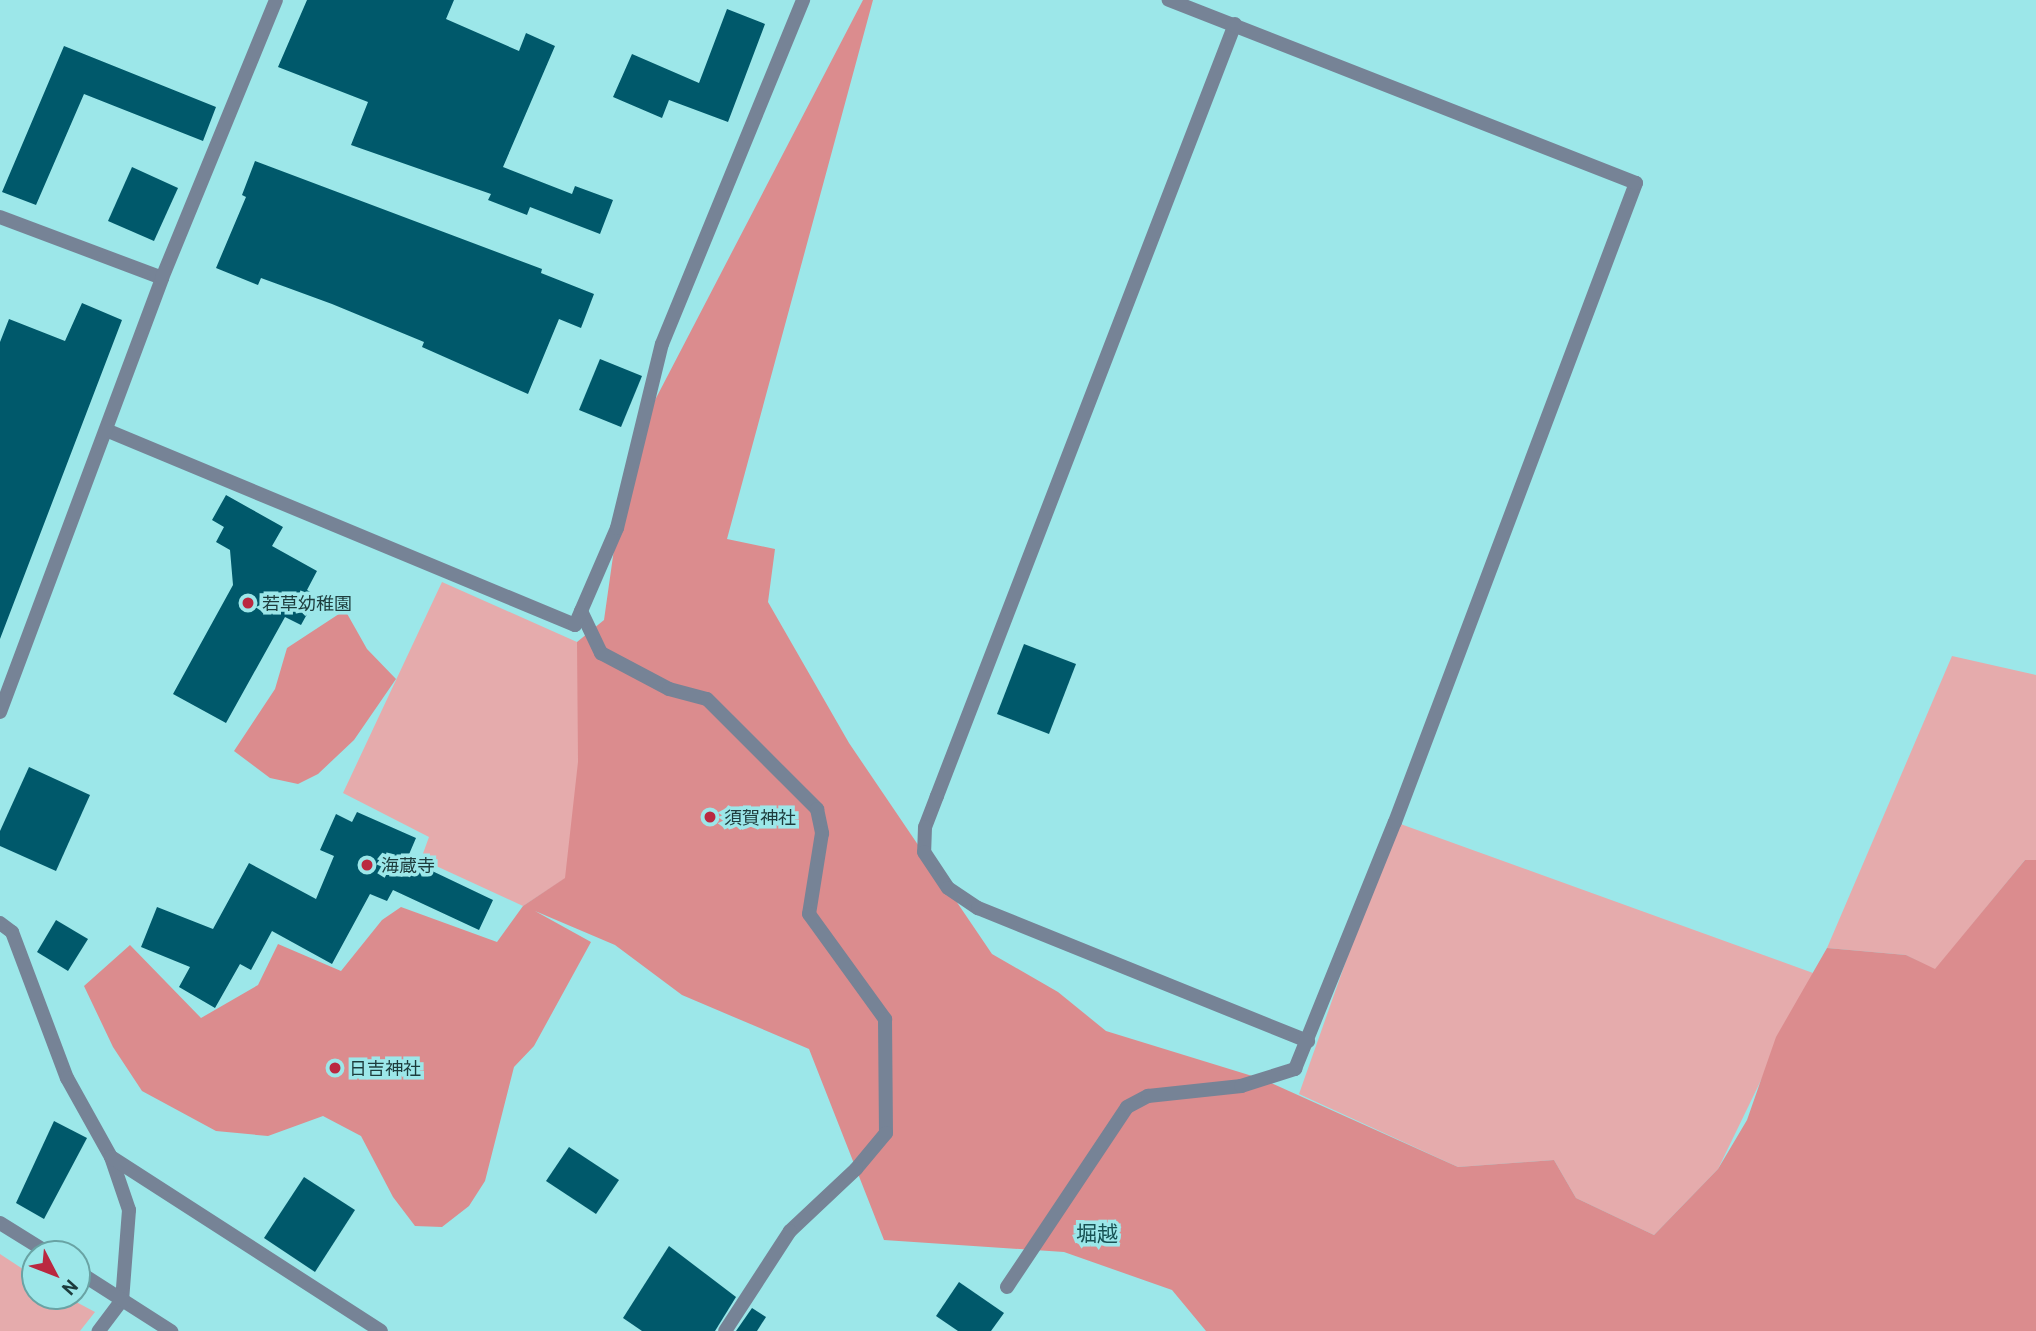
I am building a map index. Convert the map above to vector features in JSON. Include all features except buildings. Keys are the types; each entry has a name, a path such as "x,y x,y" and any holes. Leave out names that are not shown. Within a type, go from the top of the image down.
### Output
{"street":[{"path":"0,712 162,278 276,0"},
{"path":"106,430 575,625 617,528 662,344 803,0"},
{"path":"1007,1287 1126,1107 1148,1096 1241,1086 1294,1069 1308,1041 1636,183 1169,0"},
{"path":"1235,24 929,817 924,852 948,888 978,908 1308,1041"},
{"path":"0,217 162,278"},
{"path":"582,611 601,653 669,689 707,699 817,809 822,833 809,915 885,1019 886,1133 856,1169 790,1231 725,1331"},
{"path":"0,923 12,932 67,1078 111,1157 129,1210 122,1300 99,1331"},
{"path":"111,1157 381,1331"},
{"path":"0,1223 27,1240"},
{"path":"91,1280 171,1331"}],"shaded area":[{"path":"863,0 873,0 727,539 775,549 768,602 849,743 992,954 1058,992 1106,1031 1262,1079 1458,1167 1554,1160 1576,1198 1654,1235 1718,1169 1747,1120 1776,1037 1827,948 1906,955 1935,969 2025,860 2036,860 2036,1331 1206,1331 1172,1290 1064,1252 884,1240 809,1049 682,995 615,945 535,911 591,942 534,1046 514,1067 485,1181 469,1206 442,1227 415,1226 393,1197 361,1136 323,1116 268,1136 216,1131 142,1091 113,1047 84,986 130,945 201,1018 258,985 278,944 341,971 382,920 401,907 497,942 523,906 565,878 578,762 577,642 604,620 617,528 641,427"},
{"path":"442,582 577,642 593,670 566,878 523,906 421,859 429,837 343,793"},
{"path":"345,610 367,649 396,679 354,740 318,774 298,784 270,778 234,751 275,689 287,648"},
{"path":"1952,656 2036,675 2036,860 2025,860 1935,970 1906,955 1827,948"},
{"path":"1395,822 1813,973 1718,1169 1654,1235 1576,1198 1554,1160 1458,1167 1299,1094"},
{"path":"0,1254 21,1268 21,1310 95,1312 80,1331 0,1331"}],"place":[{"name":"若草幼稚園","path":"248,603"},
{"name":"須賀神社","path":"710,817"},
{"name":"海蔵寺","path":"367,865"},
{"name":"日吉神社","path":"335,1068"}],"district":[{"name":"堀越","path":"1097,1233"}]}
